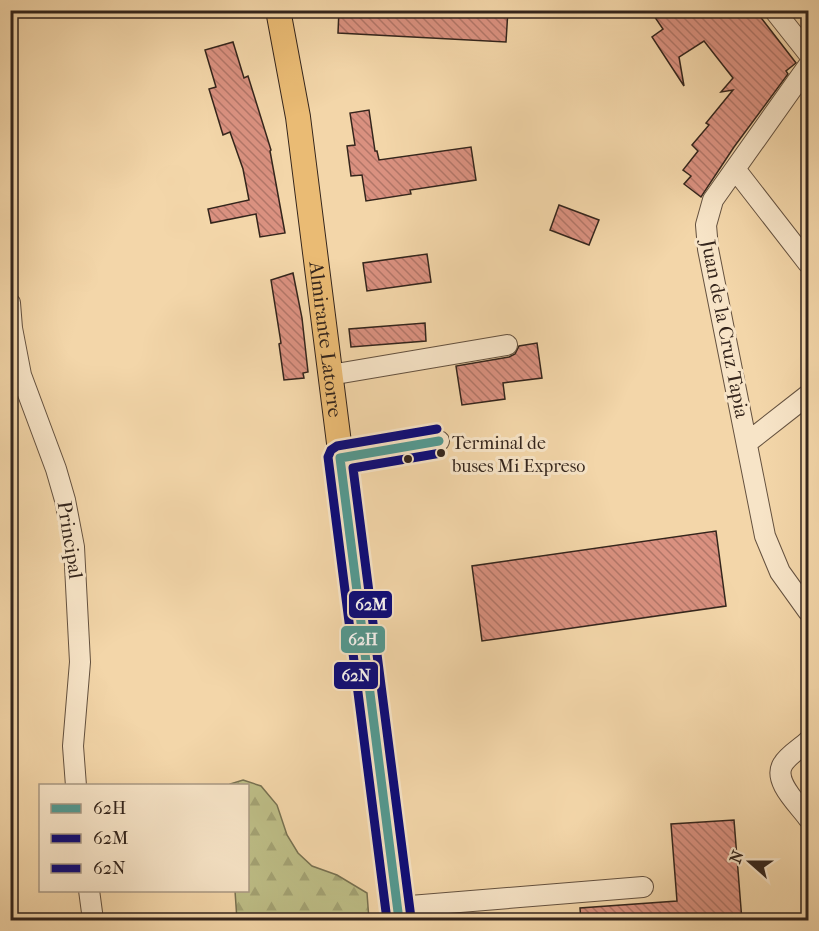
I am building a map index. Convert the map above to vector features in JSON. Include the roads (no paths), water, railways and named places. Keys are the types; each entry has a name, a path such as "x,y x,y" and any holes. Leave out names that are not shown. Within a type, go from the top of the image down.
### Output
{"main road":[{"name":"Almirante Latorre","path":"278,10 298,117 399,914"}],"street":[{"path":"774,10 808,53"},
{"name":"Juan de la Cruz Tapia","path":"808,66 713,200 706,225 708,249 769,549 780,572 808,611"},
{"path":"735,169 808,263"},
{"name":"Principal","path":"10,303 21,375 56,469 74,547 80,662 73,734 76,784"},
{"path":"330,375 507,345"},
{"path":"748,442 808,395"},
{"path":"340,458 439,441"},
{"path":"808,741 783,764 780,771 783,785 808,818"},
{"path":"399,914 643,887"},
{"path":"89,892 93,921"}],"place":[{"name":"Terminal de buses Mi Expreso","path":"441,453"}]}
